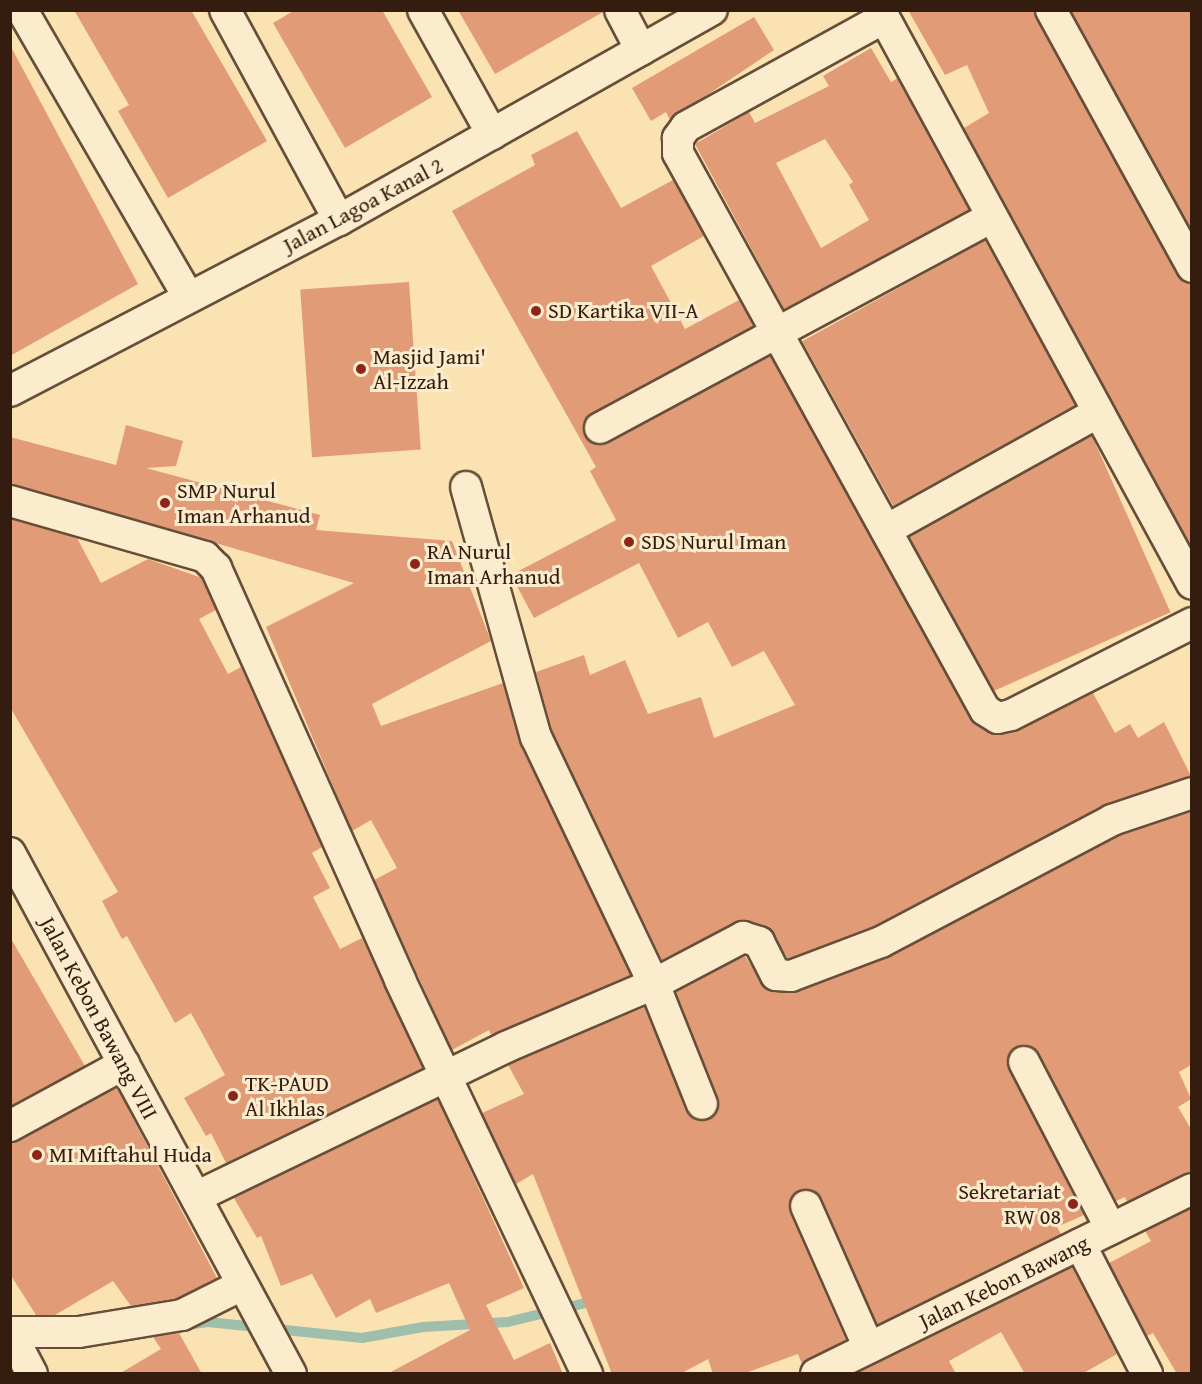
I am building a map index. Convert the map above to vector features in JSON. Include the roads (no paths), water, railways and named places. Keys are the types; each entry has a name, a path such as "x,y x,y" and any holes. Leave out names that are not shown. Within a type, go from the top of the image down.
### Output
{"street":[{"path":"22,10 188,296"},
{"path":"225,10 339,220"},
{"path":"423,10 492,134"},
{"path":"620,10 641,50"},
{"name":"Jalan Lagoa Kanal 2","path":"10,391 188,296 339,220 712,10"},
{"path":"1051,10 1191,267"},
{"path":"1191,584 882,14 686,127 678,138 678,153 985,710 998,718 1191,623"},
{"path":"600,428 775,332 992,218"},
{"path":"886,530 1097,413"},
{"path":"466,488 536,737 654,984 702,1104"},
{"path":"10,501 205,556 216,568 396,970 448,1075 547,1293 587,1374"},
{"path":"196,1197 448,1075 654,984 749,937 759,942 776,975 790,976 881,942 1112,820 1191,793"},
{"name":"Jalan Kebon Bawang VIII","path":"10,853 287,1366"},
{"path":"1024,1062 1111,1229"},
{"path":"10,1126 124,1064"},
{"name":"Jalan Kebon Bawang","path":"816,1374 868,1358 1080,1244 1191,1189"},
{"path":"806,1206 868,1358"},
{"path":"1080,1244 1147,1374"},
{"path":"30,1369 11,1333 80,1332 182,1316 246,1291"}],"waterway":[{"path":"186,1325 208,1322 362,1338 423,1327 508,1322 598,1300"}],"place":[{"name":"SD Kartika VII-A","path":"536,311"},
{"name":"Masjid Jami' Al-Izzah","path":"361,369"},
{"name":"SMP Nurul Iman Arhanud","path":"165,503"},
{"name":"SDS Nurul Iman","path":"629,542"},
{"name":"RA Nurul Iman Arhanud","path":"415,564"},
{"name":"TK-PAUD Al Ikhlas","path":"233,1096"},
{"name":"MI Miftahul Huda","path":"37,1155"},
{"name":"Sekretariat RW 08","path":"1073,1204"}]}
